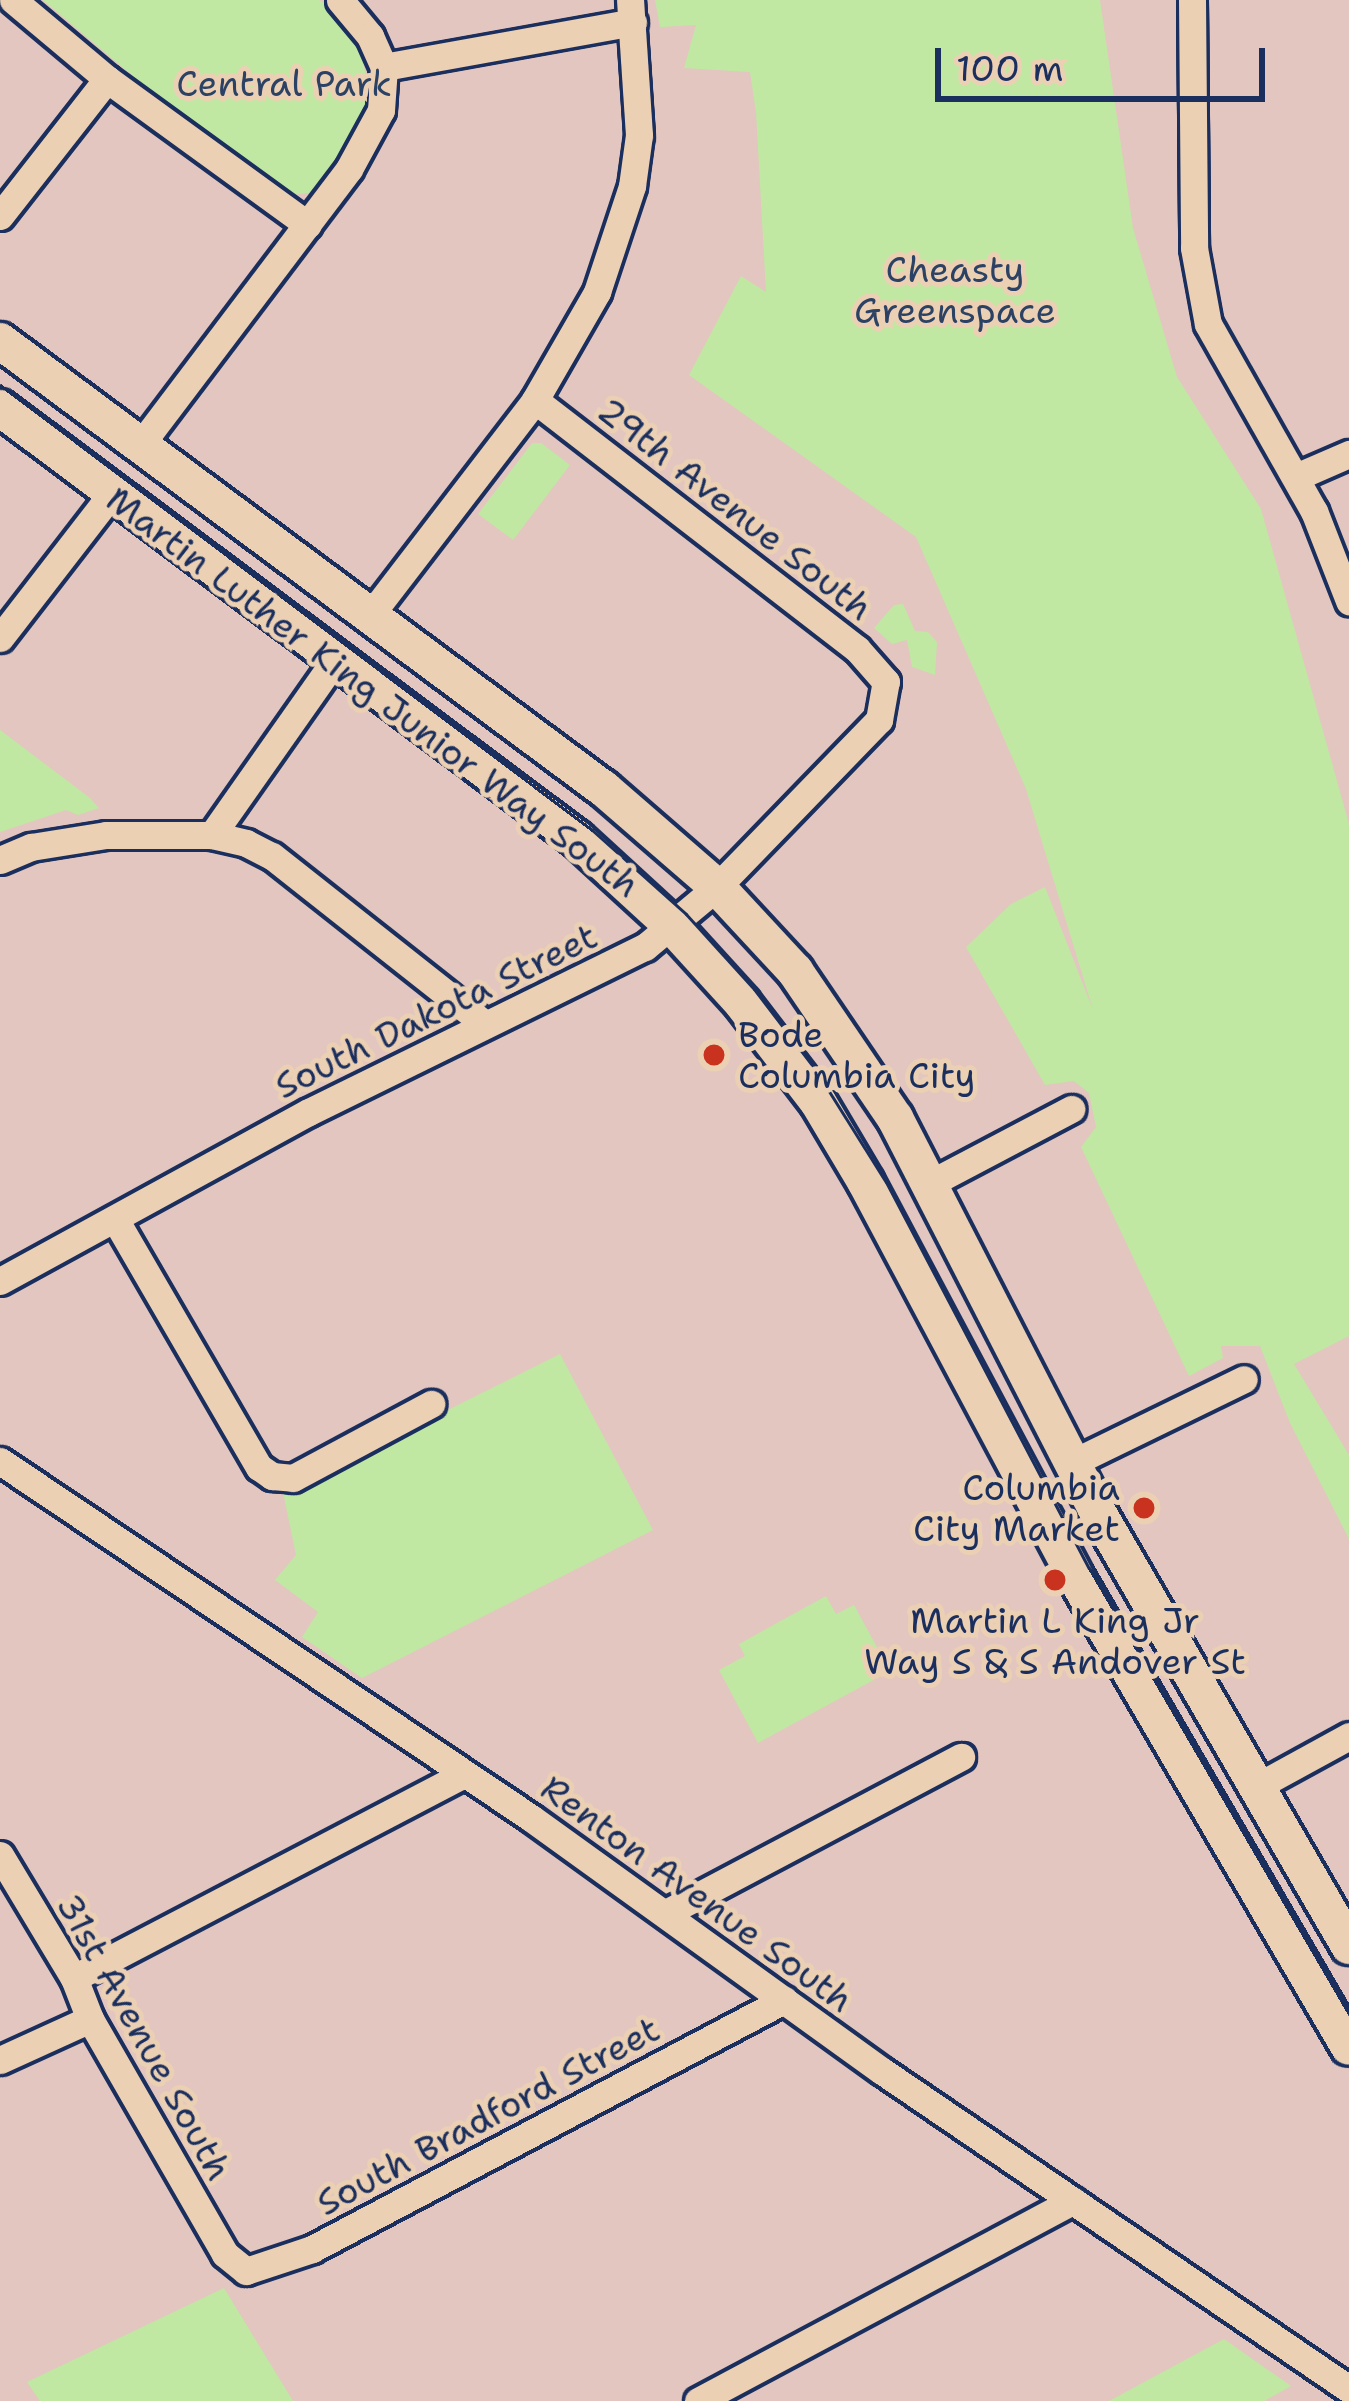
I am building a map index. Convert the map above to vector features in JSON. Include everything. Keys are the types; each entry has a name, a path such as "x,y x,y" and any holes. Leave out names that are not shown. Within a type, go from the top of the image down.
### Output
{"main road":[{"name":"Martin Luther King Junior Way South","path":"0,341 604,790 717,887 795,971 859,1059 929,1184 1072,1463 1349,1946"},
{"name":"Martin Luther King Junior Way South","path":"0,408 577,839 671,926 772,1040 842,1141 1073,1573 1349,2048"}],"street":[{"path":"13,0 107,79 308,225"},
{"path":"138,448 308,225 371,133 381,110 384,67 370,36 340,0"},
{"path":"1192,0 1191,193 1201,295 1226,363 1296,477 1349,602"},
{"path":"368,618 535,400 597,292 632,185 639,117 631,11 384,67"},
{"path":"0,216 107,79"},
{"name":"29th Avenue South","path":"535,400 857,649 886,682"},
{"path":"1296,477 1349,454"},
{"path":"0,638 112,492"},
{"path":"212,835 337,658"},
{"name":"South Dakota Street","path":"0,1281 485,1024 588,978 671,926 717,887 879,720 886,682"},
{"path":"0,860 73,839 212,835 272,856 485,1024"},
{"path":"929,1184 1071,1109"},
{"path":"115,1219 259,1467 272,1476 293,1478 431,1404"},
{"path":"1072,1463 1244,1379"},
{"name":"Renton Avenue South","path":"0,1461 666,1912 784,2000 1349,2389"},
{"path":"1256,1787 1349,1736"},
{"path":"666,1912 961,1757"},
{"path":"74,1978 463,1774"},
{"name":"31st Avenue South","path":"0,1855 74,1978 90,2019 225,2254"},
{"name":"South Bradford Street","path":"225,2254 246,2271 312,2249 784,2000"},
{"path":"0,2060 90,2019"},
{"path":"698,2401 1073,2201"}],"green space":[{"name":"Central Park","path":"43,0 319,0 335,10 362,53 369,97 362,127 315,192 292,195 147,88"},
{"name":"Cheasty Greenspace","path":"655,0 1100,0 1133,228 1177,377 1261,509 1349,824 1349,1336 1294,1364 1349,1455 1349,1539 1290,1423 1260,1346 1221,1346 1223,1358 1189,1376 1081,1147 1096,1127 1089,1093 1074,1081 1045,1085 966,947 1011,904 1045,887 1093,1010 1026,789 916,537 689,375 741,276 766,292 756,112 750,72 684,68 696,25 660,27"},
{"path":"532,443 541,443 570,465 513,540 478,514"},
{"path":"903,604 915,631 928,632 937,642 935,675 912,667 907,640 892,644 874,628 894,605"},
{"path":"0,730 99,808 78,815 66,810 0,832"},
{"path":"560,1354 653,1530 362,1678 302,1637 318,1612 275,1580 296,1555 283,1492"},
{"path":"826,1596 836,1614 854,1605 890,1671 758,1743 719,1670 745,1656 739,1644"},
{"path":"224,2288 293,2401 40,2401 27,2382"},
{"path":"1224,2339 1291,2386 1264,2401 1109,2401"}],"tram line":[{"path":"0,385 592,830 686,914 754,989 815,1069 886,1182 1089,1568 1349,2014"}],"place":[{"name":"Bode Columbia City","path":"714,1055"},
{"name":"Columbia City Market","path":"1144,1508"},
{"name":"Martin L King Jr Way S & S Andover St","path":"1055,1580"}]}
